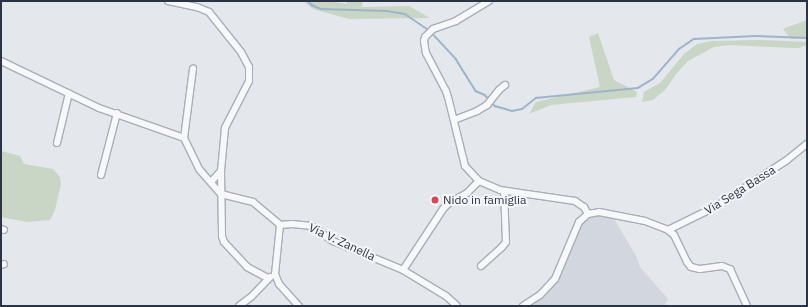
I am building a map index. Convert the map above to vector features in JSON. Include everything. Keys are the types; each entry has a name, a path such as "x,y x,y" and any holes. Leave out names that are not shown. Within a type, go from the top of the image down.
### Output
{"street":[{"path":"168,1 197,7 209,12 241,52 249,67 249,81 225,128 221,171 222,236 224,242 247,267 268,278"},
{"path":"489,1 456,21 433,29 427,34 424,40 426,53 446,91 465,166 479,181 504,192 575,201 584,207 588,214"},
{"path":"1,61 100,108 184,138"},
{"path":"193,70 184,138 196,165 221,194 253,202 280,225 275,274 279,284 299,306"},
{"path":"454,120 488,105 499,90 505,85"},
{"path":"57,143 69,93"},
{"path":"101,175 117,113"},
{"name":"Via Sega Bassa","path":"668,230 717,206 787,160 807,144"},
{"path":"211,182 221,171"},
{"path":"403,270 443,208 449,202 467,193 479,181"},
{"path":"481,266 502,248 506,242 504,192"},
{"path":"527,305 553,282 575,228 582,218 588,214 599,212 628,217 668,230 674,235 691,267 700,269 722,266 730,269 748,306"},
{"name":"Via V. Zanella","path":"280,225 292,224 312,226 333,240 403,270 446,296 457,306"},
{"path":"239,306 251,297 268,278 275,274"}],"shaded area":[{"path":"598,215 613,217 636,256 640,267 668,299 664,306 534,306 534,302 550,288 580,225 588,219"}],"green space":[{"path":"303,1 329,1 347,4 347,1 363,1 362,7 409,6 430,18 349,19 313,9"},
{"path":"807,20 807,39 791,39 783,29"},
{"path":"598,33 614,80 637,92 636,97 551,105 529,114 536,102 600,87 589,37"},
{"path":"760,40 807,42 807,46 806,45 799,48 730,45 714,47 688,61 665,90 653,100 642,102 644,92 660,83 684,54 697,44 711,41"},
{"path":"1,151 20,156 24,164 53,169 60,177 61,184 55,210 50,220 27,222 1,217"}],"waterway":[{"path":"308,1 312,5 321,9 387,11 405,14 430,31"},
{"path":"432,33 456,59 476,91 485,95 489,99"},
{"path":"491,102 495,106 512,111 522,109 536,98 638,88 653,79 679,49 694,39 755,36 807,38"}],"place":[{"name":"Nido in famiglia","path":"435,200"}]}
